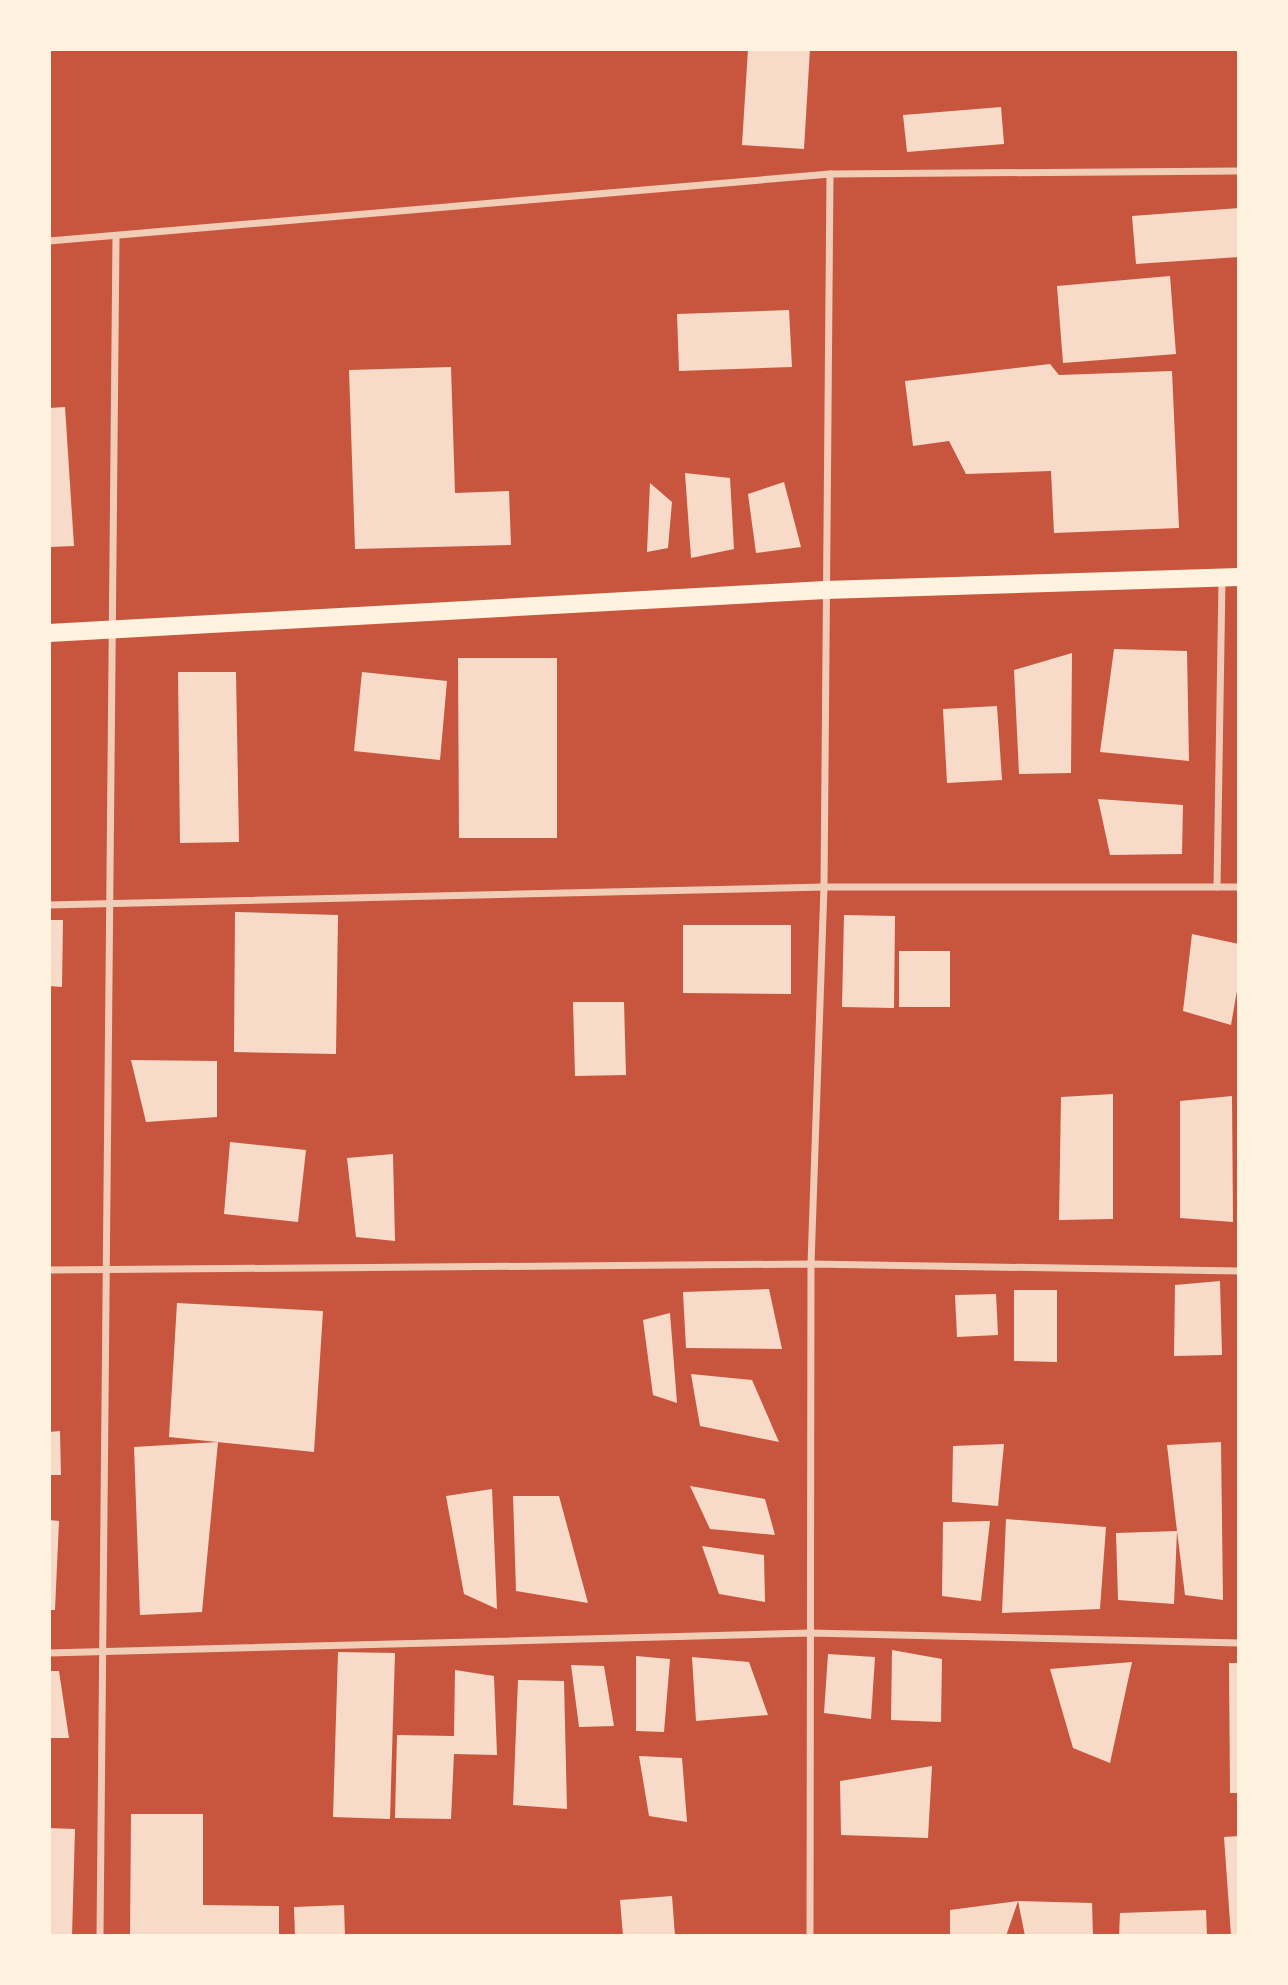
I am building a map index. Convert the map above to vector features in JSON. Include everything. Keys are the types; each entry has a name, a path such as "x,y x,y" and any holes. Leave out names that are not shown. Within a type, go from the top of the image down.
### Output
{"main road":[{"path":"49,633 825,590 1231,577"}],"street":[{"path":"49,241 830,174 1239,171"},
{"path":"810,1936 811,1264 824,887 830,174"},
{"path":"100,1936 116,236"},
{"path":"1217,887 1231,577"},
{"path":"49,905 824,887 1239,887"},
{"path":"49,1270 811,1264 1239,1271"},
{"path":"49,1653 810,1633 1239,1643"}],"building":[{"path":"748,49 810,49 804,149 742,145"},
{"path":"1001,107 1004,144 907,152 903,115"},
{"path":"1239,208 1239,257 1136,264 1132,216"},
{"path":"1170,276 1176,354 1063,363 1057,286"},
{"path":"789,310 792,367 679,371 677,314"},
{"path":"1050,364 1059,375 1172,371 1179,528 1054,533 1051,471 966,474 949,441 913,446 905,381"},
{"path":"451,367 455,493 509,491 511,545 355,549 349,370"},
{"path":"65,407 74,546 49,547 49,408"},
{"path":"685,473 730,478 734,549 691,558"},
{"path":"784,482 801,547 756,553 748,494"},
{"path":"650,483 672,502 668,548 647,552"},
{"path":"1114,649 1187,651 1189,761 1100,752"},
{"path":"1072,653 1071,773 1019,774 1014,670"},
{"path":"458,658 557,658 557,838 459,838"},
{"path":"178,672 236,672 239,842 180,843"},
{"path":"362,672 447,681 440,760 354,751"},
{"path":"997,706 1002,780 947,783 943,709"},
{"path":"1098,799 1183,805 1182,854 1110,855"},
{"path":"235,912 338,915 336,1054 234,1052"},
{"path":"844,915 895,916 894,1008 842,1007"},
{"path":"49,920 63,920 62,987 49,986"},
{"path":"683,925 791,925 791,994 683,993"},
{"path":"1192,934 1239,944 1239,979 1231,1025 1183,1011"},
{"path":"899,951 950,951 950,1007 899,1007"},
{"path":"573,1002 624,1002 626,1075 575,1076"},
{"path":"131,1060 217,1061 217,1117 146,1122"},
{"path":"1113,1094 1113,1219 1059,1220 1061,1097"},
{"path":"1232,1096 1233,1222 1180,1218 1180,1101"},
{"path":"230,1142 306,1150 298,1222 224,1214"},
{"path":"393,1154 395,1241 356,1237 347,1158"},
{"path":"1220,1281 1222,1355 1174,1356 1175,1285"},
{"path":"769,1289 782,1349 686,1348 683,1292"},
{"path":"1014,1290 1057,1290 1057,1362 1014,1361"},
{"path":"996,1294 998,1335 957,1337 955,1295"},
{"path":"177,1303 323,1311 314,1452 169,1437"},
{"path":"670,1313 677,1403 653,1395 643,1320"},
{"path":"691,1374 752,1380 779,1442 700,1426"},
{"path":"60,1431 61,1475 49,1475 49,1432"},
{"path":"218,1442 202,1612 140,1615 134,1447"},
{"path":"1221,1442 1223,1600 1185,1595 1167,1445"},
{"path":"1004,1444 998,1506 952,1502 953,1446"},
{"path":"690,1486 765,1499 775,1535 710,1529"},
{"path":"492,1489 497,1609 464,1594 446,1496"},
{"path":"513,1496 559,1496 588,1603 516,1591"},
{"path":"1006,1519 1106,1527 1100,1609 1002,1613"},
{"path":"49,1520 59,1521 55,1610 49,1610"},
{"path":"990,1521 981,1601 942,1596 943,1522"},
{"path":"1177,1531 1174,1604 1118,1600 1116,1533"},
{"path":"702,1546 764,1555 765,1602 719,1594"},
{"path":"892,1650 942,1659 941,1722 891,1720"},
{"path":"338,1652 395,1653 390,1819 333,1817"},
{"path":"828,1654 875,1657 871,1719 824,1713"},
{"path":"636,1656 670,1659 664,1732 636,1731"},
{"path":"692,1657 749,1662 768,1715 696,1721"},
{"path":"1132,1662 1110,1763 1073,1748 1050,1669"},
{"path":"1229,1663 1239,1663 1239,1793 1230,1793"},
{"path":"571,1665 604,1666 614,1726 579,1727"},
{"path":"455,1670 494,1676 497,1755 454,1754 451,1819 395,1818 397,1735 454,1736"},
{"path":"49,1671 59,1671 69,1738 49,1738"},
{"path":"518,1680 564,1681 567,1809 513,1805"},
{"path":"639,1756 682,1758 687,1822 649,1816"},
{"path":"932,1766 928,1838 841,1835 840,1781"},
{"path":"131,1814 203,1814 203,1905 279,1906 279,1936 130,1936"},
{"path":"49,1828 75,1829 72,1936 49,1936"},
{"path":"1239,1836 1239,1936 1231,1936 1224,1837"},
{"path":"672,1896 675,1936 623,1936 620,1900"},
{"path":"1018,1901 1092,1903 1093,1936 1025,1936"},
{"path":"1018,1901 1006,1936 950,1936 950,1910"},
{"path":"344,1905 345,1936 295,1936 294,1907"},
{"path":"1206,1910 1207,1936 1119,1936 1120,1913"}]}
